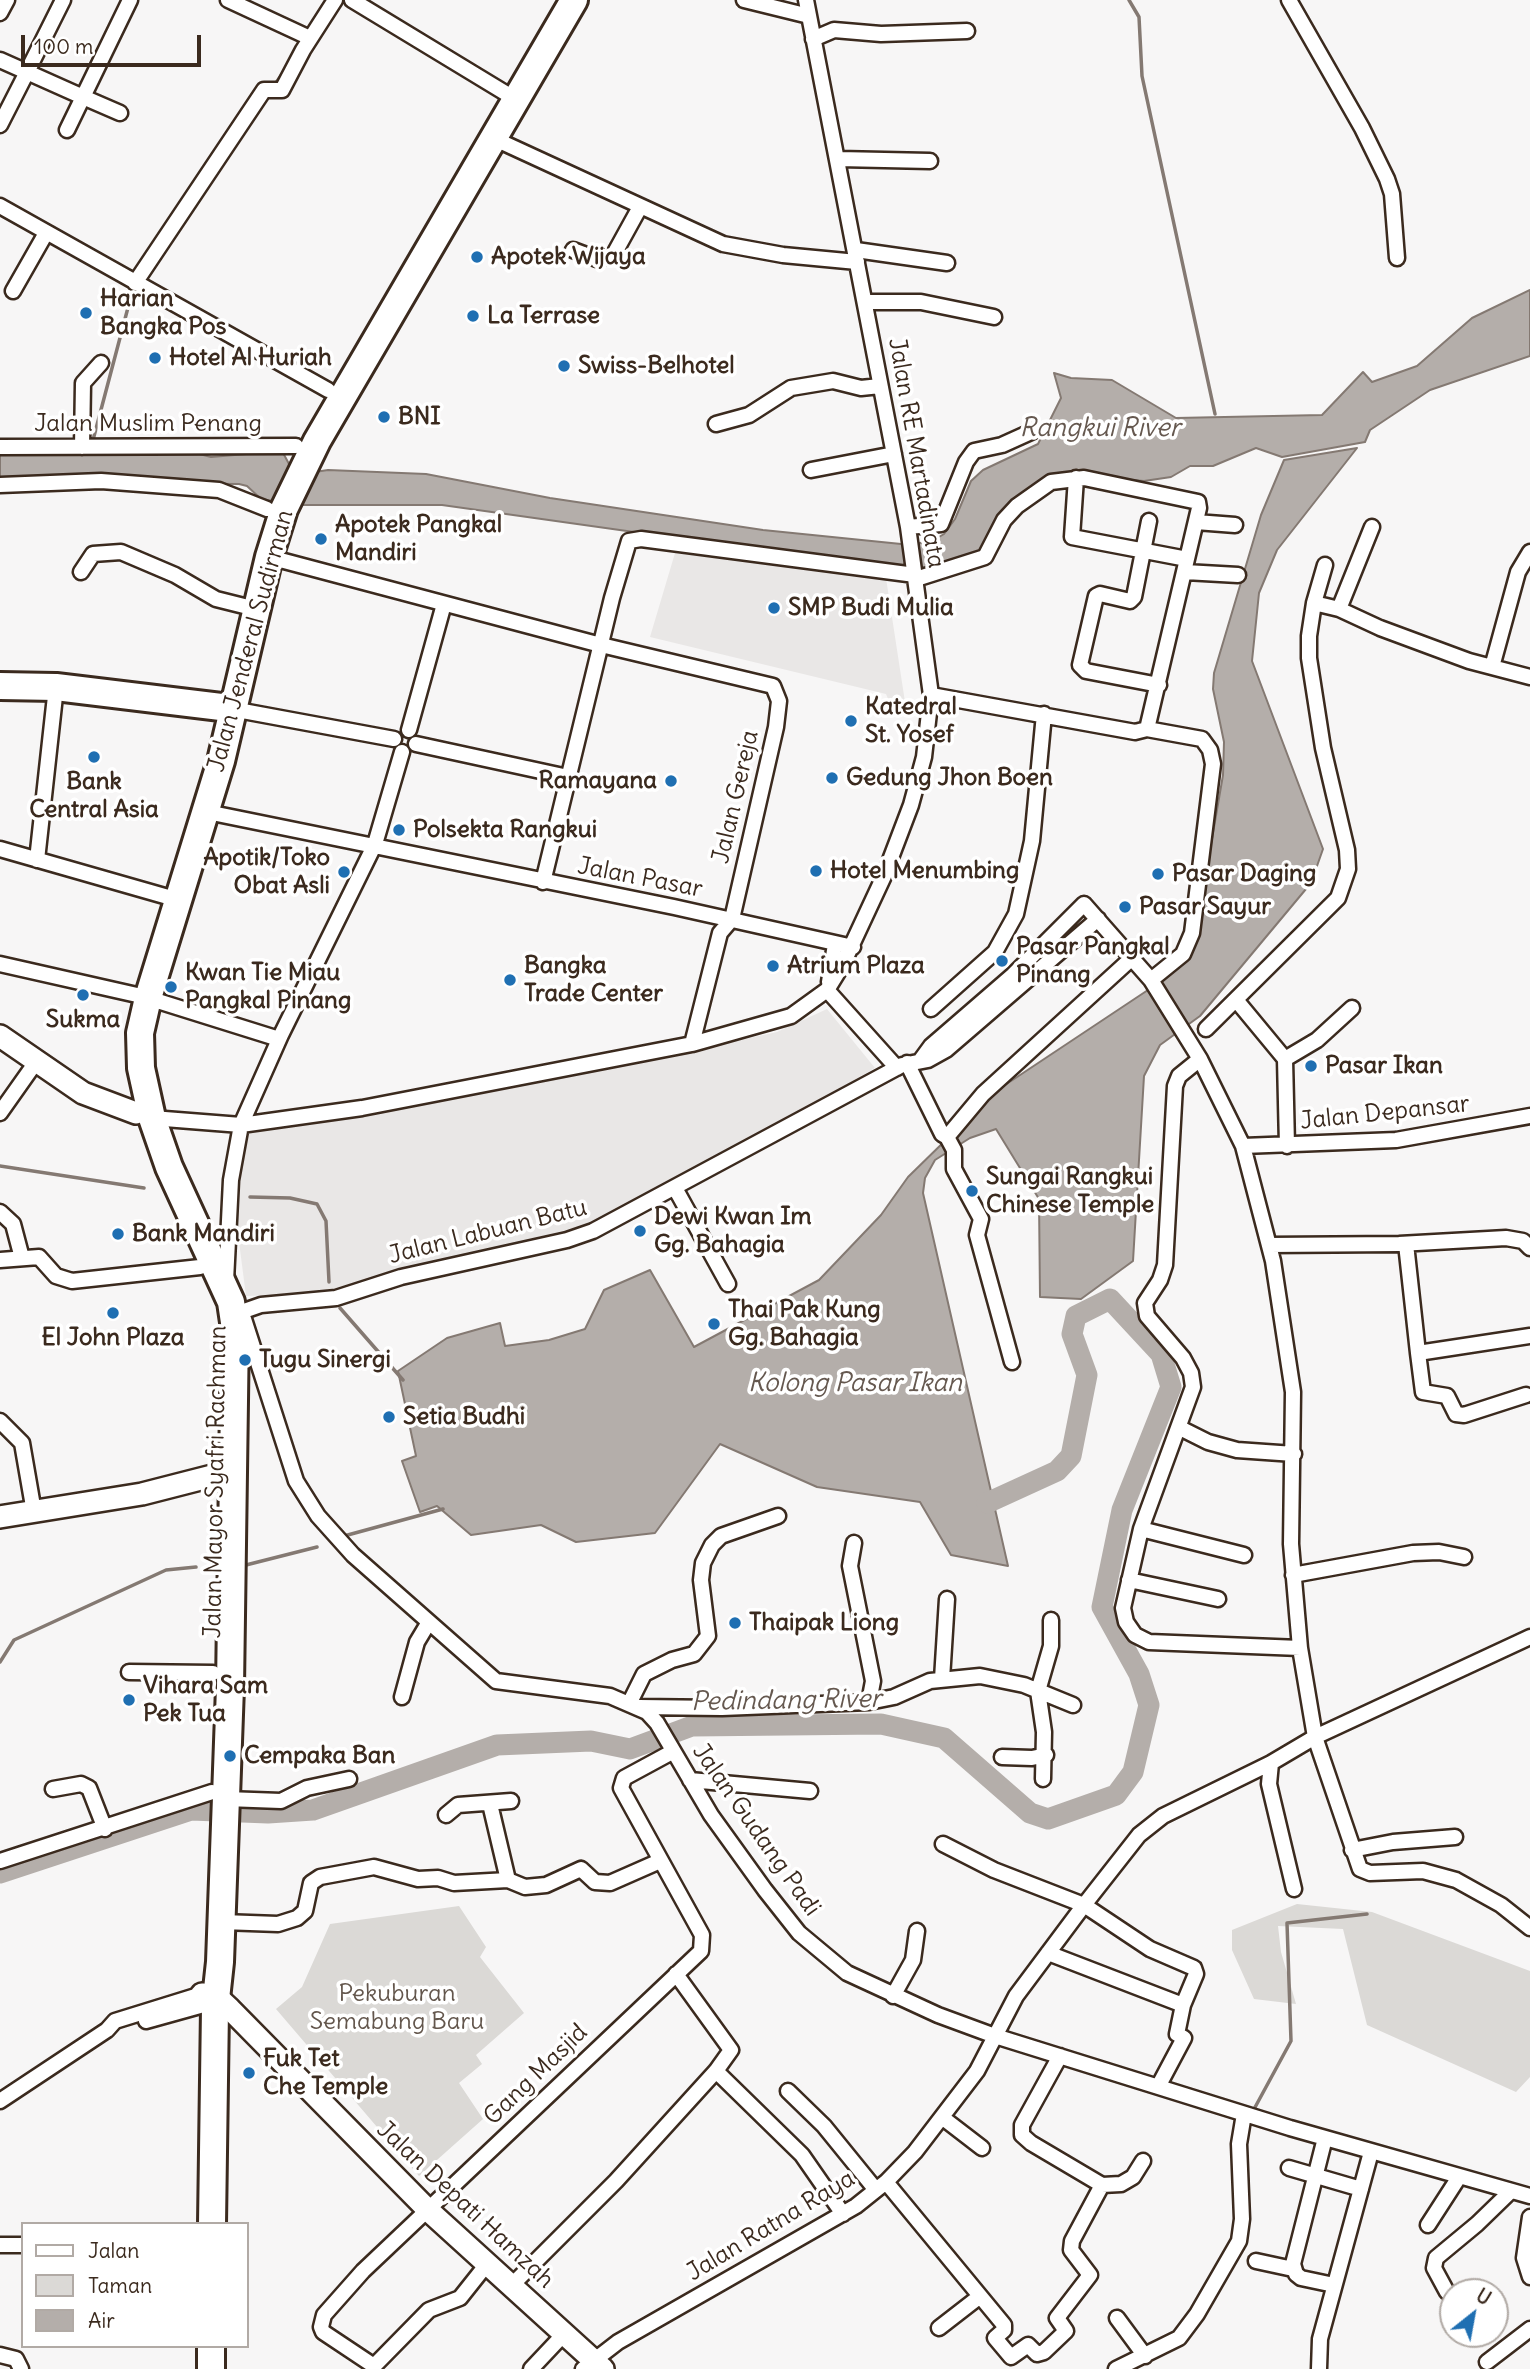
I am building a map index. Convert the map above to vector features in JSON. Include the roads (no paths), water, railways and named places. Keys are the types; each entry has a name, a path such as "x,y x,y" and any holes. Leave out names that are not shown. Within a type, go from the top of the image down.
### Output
{"highway":[{"name":"Jalan Jenderal Sudirman","path":"142,996 207,811 244,606 273,507 328,390 507,94 558,0"},
{"name":"Jalan Jenderal Sudirman","path":"296,457 495,139 574,0"},
{"name":"Jalan Jenderal Sudirman","path":"200,1267 144,1116 129,1044 169,897 227,708 269,557 273,507"},
{"path":"0,686 56,687 227,708"},
{"name":"Jalan Jenderal Sudirman","path":"144,1116 232,1301"},
{"name":"Jalan Mayor Syafri Rachman","path":"200,1267 217,1306 224,1339 212,1673 222,1922 212,2003"},
{"name":"Jalan Mayor Syafri Rachman","path":"212,2003 234,1378 235,1329 232,1301"},
{"path":"197,2222 212,2003"},
{"path":"212,2003 212,2222"},
{"path":"196,2348 196,2369"},
{"path":"211,2348 211,2369"}],"main road":[{"path":"0,1036 93,1099 144,1116"},
{"path":"0,1517 142,1494 219,1474"},
{"name":"Jalan Depati Hamzah","path":"212,2003 429,2211 564,2334 593,2366"}],"street":[{"path":"0,13 7,0"},
{"path":"0,125 63,0"},
{"path":"67,130 130,0"},
{"path":"228,0 306,36"},
{"path":"135,283 272,90 284,88 306,36 335,0"},
{"path":"352,0 507,94"},
{"path":"744,0 809,16"},
{"name":"Jalan RE Martadinata","path":"806,0 839,159 909,535 931,695 927,743 911,805 853,947 827,990"},
{"path":"1289,0 1363,128 1387,178 1392,194 1397,258"},
{"path":"813,39 834,30 881,34 967,31"},
{"path":"0,60 120,113"},
{"path":"495,139 730,246 947,263"},
{"path":"839,159 930,161"},
{"path":"0,206 328,390"},
{"path":"573,250 597,259 613,256 640,207"},
{"path":"13,291 46,233"},
{"path":"865,302 920,302 994,317"},
{"path":"82,447 83,383 100,363"},
{"path":"716,424 749,415 791,388 833,381 861,388 880,386"},
{"path":"909,535 941,524 965,462 974,451 1002,445 1033,431"},
{"name":"Jalan Muslim Penang","path":"0,447 82,447 296,457"},
{"path":"811,470 894,454"},
{"path":"1076,478 1072,537 1143,551 1186,565 1238,575"},
{"path":"543,882 626,545 635,538 916,575 982,559 988,554 995,533 1017,506 1051,482 1076,478 1198,502 1196,522 1147,729"},
{"path":"0,485 102,481 219,490 273,507"},
{"path":"1149,521 1132,600 1100,594 1096,597 1080,665 1086,671 1159,685"},
{"path":"1196,522 1235,525"},
{"path":"1339,608 1372,527"},
{"path":"82,572 93,554 121,552 175,575 216,599 244,606"},
{"path":"1492,667 1518,572 1530,552"},
{"path":"269,557 601,644"},
{"path":"1206,1029 1338,898 1348,869 1347,850 1323,748 1309,657 1314,603 1325,565"},
{"path":"1314,603 1339,608 1380,628 1492,667 1530,677"},
{"path":"409,730 444,604"},
{"name":"Jalan Gereja","path":"601,644 774,686 779,701 732,919 721,930 718,938 692,1044"},
{"path":"37,860 56,687"},
{"path":"931,695 1135,732 1147,729 1202,739 1210,750 1213,764 1192,933 1183,954 1152,981"},
{"path":"227,708 394,739"},
{"path":"931,1009 995,952 1016,914 1032,841 1044,714"},
{"path":"394,739 400,731 409,730"},
{"path":"394,739 396,747 402,752 411,751 416,744 416,738 409,730"},
{"path":"416,744 568,777"},
{"name":"Jalan Gudang Padi","path":"402,752 375,844 279,1039 241,1125 231,1180 232,1301 292,1472 318,1516 353,1555 499,1682 588,1691 635,1705 660,1727 690,1780 765,1890 799,1933 847,1973 893,1996 995,2036 1371,2152 1530,2196"},
{"name":"Jalan Pasar","path":"207,811 732,919 853,947"},
{"path":"0,849 169,897"},
{"path":"908,1064 938,1039 1000,997 1084,904 1152,981 1200,1059 1243,1146 1269,1245 1290,1363 1294,1454 1291,1544 1300,1648 1315,1737 1357,1864 1364,1872 1423,1871 1455,1880 1501,1905 1530,1928"},
{"path":"1018,980 1098,919"},
{"path":"144,1116 241,1125 362,1108 692,1044 791,1016 827,990 835,944"},
{"path":"950,1142 983,1094 1132,958"},
{"path":"0,964 142,996 279,1039"},
{"path":"827,990 908,1064 942,1134 950,1142 954,1169 981,1219 977,1235 1012,1362"},
{"path":"1237,1001 1285,1059 1287,1146"},
{"path":"1285,1059 1317,1040 1352,1008"},
{"path":"1200,1059 1179,1076 1175,1086 1165,1265 1160,1280 1145,1303 1147,1316 1183,1358 1191,1373 1194,1387 1141,1529 1122,1608 1126,1622 1135,1635 1149,1642 1300,1648"},
{"path":"0,1113 36,1062"},
{"name":"Jalan Labuan Batu","path":"232,1301 261,1305 336,1298 401,1277 568,1240 593,1231 908,1064"},
{"name":"Jalan Depansar","path":"1243,1146 1396,1140 1530,1116"},
{"path":"675,1188 728,1284"},
{"path":"0,1212 13,1224 22,1258"},
{"path":"1269,1245 1406,1244 1506,1238 1523,1241 1530,1248"},
{"path":"1406,1244 1423,1392 1447,1396 1456,1414 1464,1415 1526,1395"},
{"path":"0,1260 38,1257 56,1276 72,1280 200,1267"},
{"path":"1419,1353 1530,1336"},
{"path":"234,1378 260,1377"},
{"path":"0,1422 22,1443 34,1511"},
{"path":"1180,1428 1237,1450 1294,1454"},
{"path":"778,1516 721,1536 712,1545 702,1563 701,1580 708,1636 694,1654 672,1660 644,1674 635,1705 722,1709 869,1702 894,1697 942,1679 980,1676 1038,1691 1073,1705"},
{"path":"1141,1529 1244,1555"},
{"path":"854,1543 850,1566 873,1681 869,1702"},
{"path":"1293,1576 1413,1553 1439,1552 1464,1556"},
{"path":"1129,1580 1218,1599"},
{"path":"942,1679 947,1599"},
{"path":"1043,1779 1046,1755 1038,1691 1051,1646 1051,1620"},
{"path":"402,1697 417,1642 429,1622"},
{"name":"Jalan Ratna Raya","path":"593,2366 618,2342 843,2214 881,2186 943,2118 977,2071 1016,1996 1084,1905 1139,1835 1163,1816 1271,1763 1315,1737 1530,1637"},
{"path":"129,1672 212,1673"},
{"path":"222,1922 278,1924 297,1918 305,1911 311,1883 320,1877 374,1867 410,1878 438,1878 454,1883 508,1880 525,1887 546,1885 581,1869 595,1882 610,1883 660,1861 626,1800 621,1782 672,1751"},
{"path":"1002,1757 1032,1758 1046,1755"},
{"path":"1271,1763 1269,1784 1294,1889"},
{"path":"0,1861 104,1829 161,1807 281,1801 307,1788 349,1779"},
{"path":"690,1780 810,1791"},
{"path":"53,1789 81,1784 89,1788 104,1829"},
{"path":"446,1815 458,1805 511,1801"},
{"path":"490,1804 508,1880"},
{"path":"1352,1850 1393,1842 1455,1838"},
{"path":"943,1844 994,1870 1084,1905 1150,1949 1194,1968 1196,1974 1183,2006 1177,2034 1184,2038 1159,2085"},
{"name":"Gang Masjid","path":"487,2264 460,2298 429,2310 376,2364 371,2364 323,2332 321,2323 332,2306 363,2272 704,1945 702,1935 660,1861"},
{"path":"893,1996 916,1954 917,1931"},
{"path":"1048,1954 1183,2006"},
{"path":"511,2286 616,2181 716,2071 731,2050 676,1974"},
{"path":"0,2101 107,2030 115,2021 212,2003"},
{"path":"1060,2056 1021,2125 1022,2134 1031,2143 1102,2185 1113,2186 1133,2177 1143,2161"},
{"path":"716,2071 802,2155 843,2214"},
{"path":"788,2091 881,2186 1004,2325 1004,2330 995,2338 1011,2357 1028,2345 1037,2354 1044,2352 1066,2331 1057,2318 1090,2275 1071,2250 1072,2241 1102,2185"},
{"path":"1116,2369 1170,2345 1186,2330 1239,2241 1242,2226 1239,2144 1252,2116"},
{"path":"943,2118 982,2148"},
{"path":"1293,2269 1325,2138"},
{"path":"1319,2369 1320,2339 1371,2152"},
{"path":"1289,2168 1361,2189"},
{"path":"1427,2225 1459,2177"},
{"path":"1439,2278 1434,2268 1436,2258 1510,2192"},
{"path":"1530,2217 1524,2252 1530,2277"},
{"path":"0,2245 21,2245"},
{"path":"1256,2261 1293,2269 1301,2278 1334,2285"},
{"path":"939,2328 979,2297"},
{"path":"1117,2318 1144,2356"},
{"path":"1488,2362 1530,2329"},
{"path":"531,2369 564,2334"},
{"path":"0,2354 16,2360 21,2369"}],"water":[{"name":"Rangkui River","path":"1530,290 1530,356 1430,390 1370,430 1365,442 1282,457 1256,448 1213,466 1190,466 1171,477 1144,481 1074,475 1054,478 976,554 938,565 904,570 442,505 297,505 261,499 247,486 239,484 0,482 0,453 188,451 211,457 282,451 295,475 328,470 426,474 550,498 763,530 911,545 934,540 944,534 955,519 971,481 983,470 1038,444 1061,398 1054,373 1071,378 1112,380 1176,418 1322,415 1363,372 1372,382 1417,366 1472,318"},
{"name":"Kolong Pasar Ikan","path":"1357,448 1277,550 1259,593 1252,661 1323,849 1311,883 1200,1016 1160,1045 1144,1076 1133,1261 1081,1299 1040,1297 1039,1199 996,1129 970,1138 935,1160 925,1178 923,1193 1008,1566 951,1555 920,1502 817,1487 720,1444 655,1533 576,1542 541,1525 471,1535 437,1506 420,1512 402,1461 416,1456 398,1371 447,1338 500,1323 505,1346 549,1340 585,1329 604,1290 650,1270 694,1347 819,1280 881,1215 908,1177 996,1091 1160,982 1193,949 1223,775 1224,742 1213,689 1214,673 1261,515 1284,460"}],"waterway":[{"path":"1129,0 1139,17 1142,76 1215,414"},
{"path":"273,87 285,70"},
{"path":"93,440 130,300"},
{"path":"0,1166 144,1188"},
{"path":"250,1197 290,1198 317,1204 326,1221 329,1282"},
{"name":"Pedindang River","path":"0,1873 191,1810 268,1813 313,1810 497,1745 591,1741 630,1749 692,1726 881,1724 944,1738 1030,1813 1048,1819 1116,1795 1133,1772 1149,1705 1139,1674 1102,1607 1122,1510 1171,1387 1161,1354 1110,1299 1076,1316 1072,1334 1087,1375 1071,1456 1057,1471 987,1503"},
{"path":"340,1308 403,1380"},
{"path":"344,1536 443,1509"},
{"path":"242,1566 317,1547"},
{"path":"0,1662 14,1640 166,1570 196,1567"},
{"path":"1253,2111 1291,2041 1287,1923 1367,1914"},
{"path":"1133,2369 1184,2342"}],"place":[{"name":"Apotek Wijaya","path":"477,257"},
{"name":"Harian Bangka Pos","path":"86,313"},
{"name":"La Terrase","path":"473,316"},
{"name":"Hotel Al Huriah","path":"155,358"},
{"name":"Swiss-Belhotel","path":"564,366"},
{"name":"BNI","path":"384,417"},
{"name":"Apotek Pangkal Mandiri","path":"321,539"},
{"name":"SMP Budi Mulia","path":"774,608"},
{"name":"Katedral St. Yosef","path":"851,721"},
{"name":"Bank Central Asia","path":"94,757"},
{"name":"Gedung Jhon Boen","path":"832,778"},
{"name":"Ramayana","path":"671,781"},
{"name":"Polsekta Rangkui","path":"399,830"},
{"name":"Hotel Menumbing","path":"816,871"},
{"name":"Apotik/Toko Obat Asli","path":"344,872"},
{"name":"Pasar Daging","path":"1158,874"},
{"name":"Pasar Sayur","path":"1125,907"},
{"name":"Pasar Pangkal Pinang","path":"1002,961"},
{"name":"Atrium Plaza","path":"773,966"},
{"name":"Bangka Trade Center","path":"510,980"},
{"name":"Kwan Tie Miau Pangkal Pinang","path":"171,987"},
{"name":"Sukma","path":"83,995"},
{"name":"Pasar Ikan","path":"1311,1066"},
{"name":"Sungai Rangkui Chinese Temple","path":"972,1191"},
{"name":"Dewi Kwan Im Gg. Bahagia","path":"640,1231"},
{"name":"Bank Mandiri","path":"118,1234"},
{"name":"El John Plaza","path":"113,1313"},
{"name":"Thai Pak Kung Gg. Bahagia","path":"714,1324"},
{"name":"Tugu Sinergi","path":"245,1360"},
{"name":"Setia Budhi","path":"389,1417"},
{"name":"Thaipak Liong","path":"735,1623"},
{"name":"Vihara Sam Pek Tua","path":"129,1700"},
{"name":"Cempaka Ban","path":"230,1756"},
{"name":"Fuk Tet Che Temple","path":"249,2073"}],"park label":[{"name":"Pekuburan Semabung Baru","path":"397,2008"}]}
